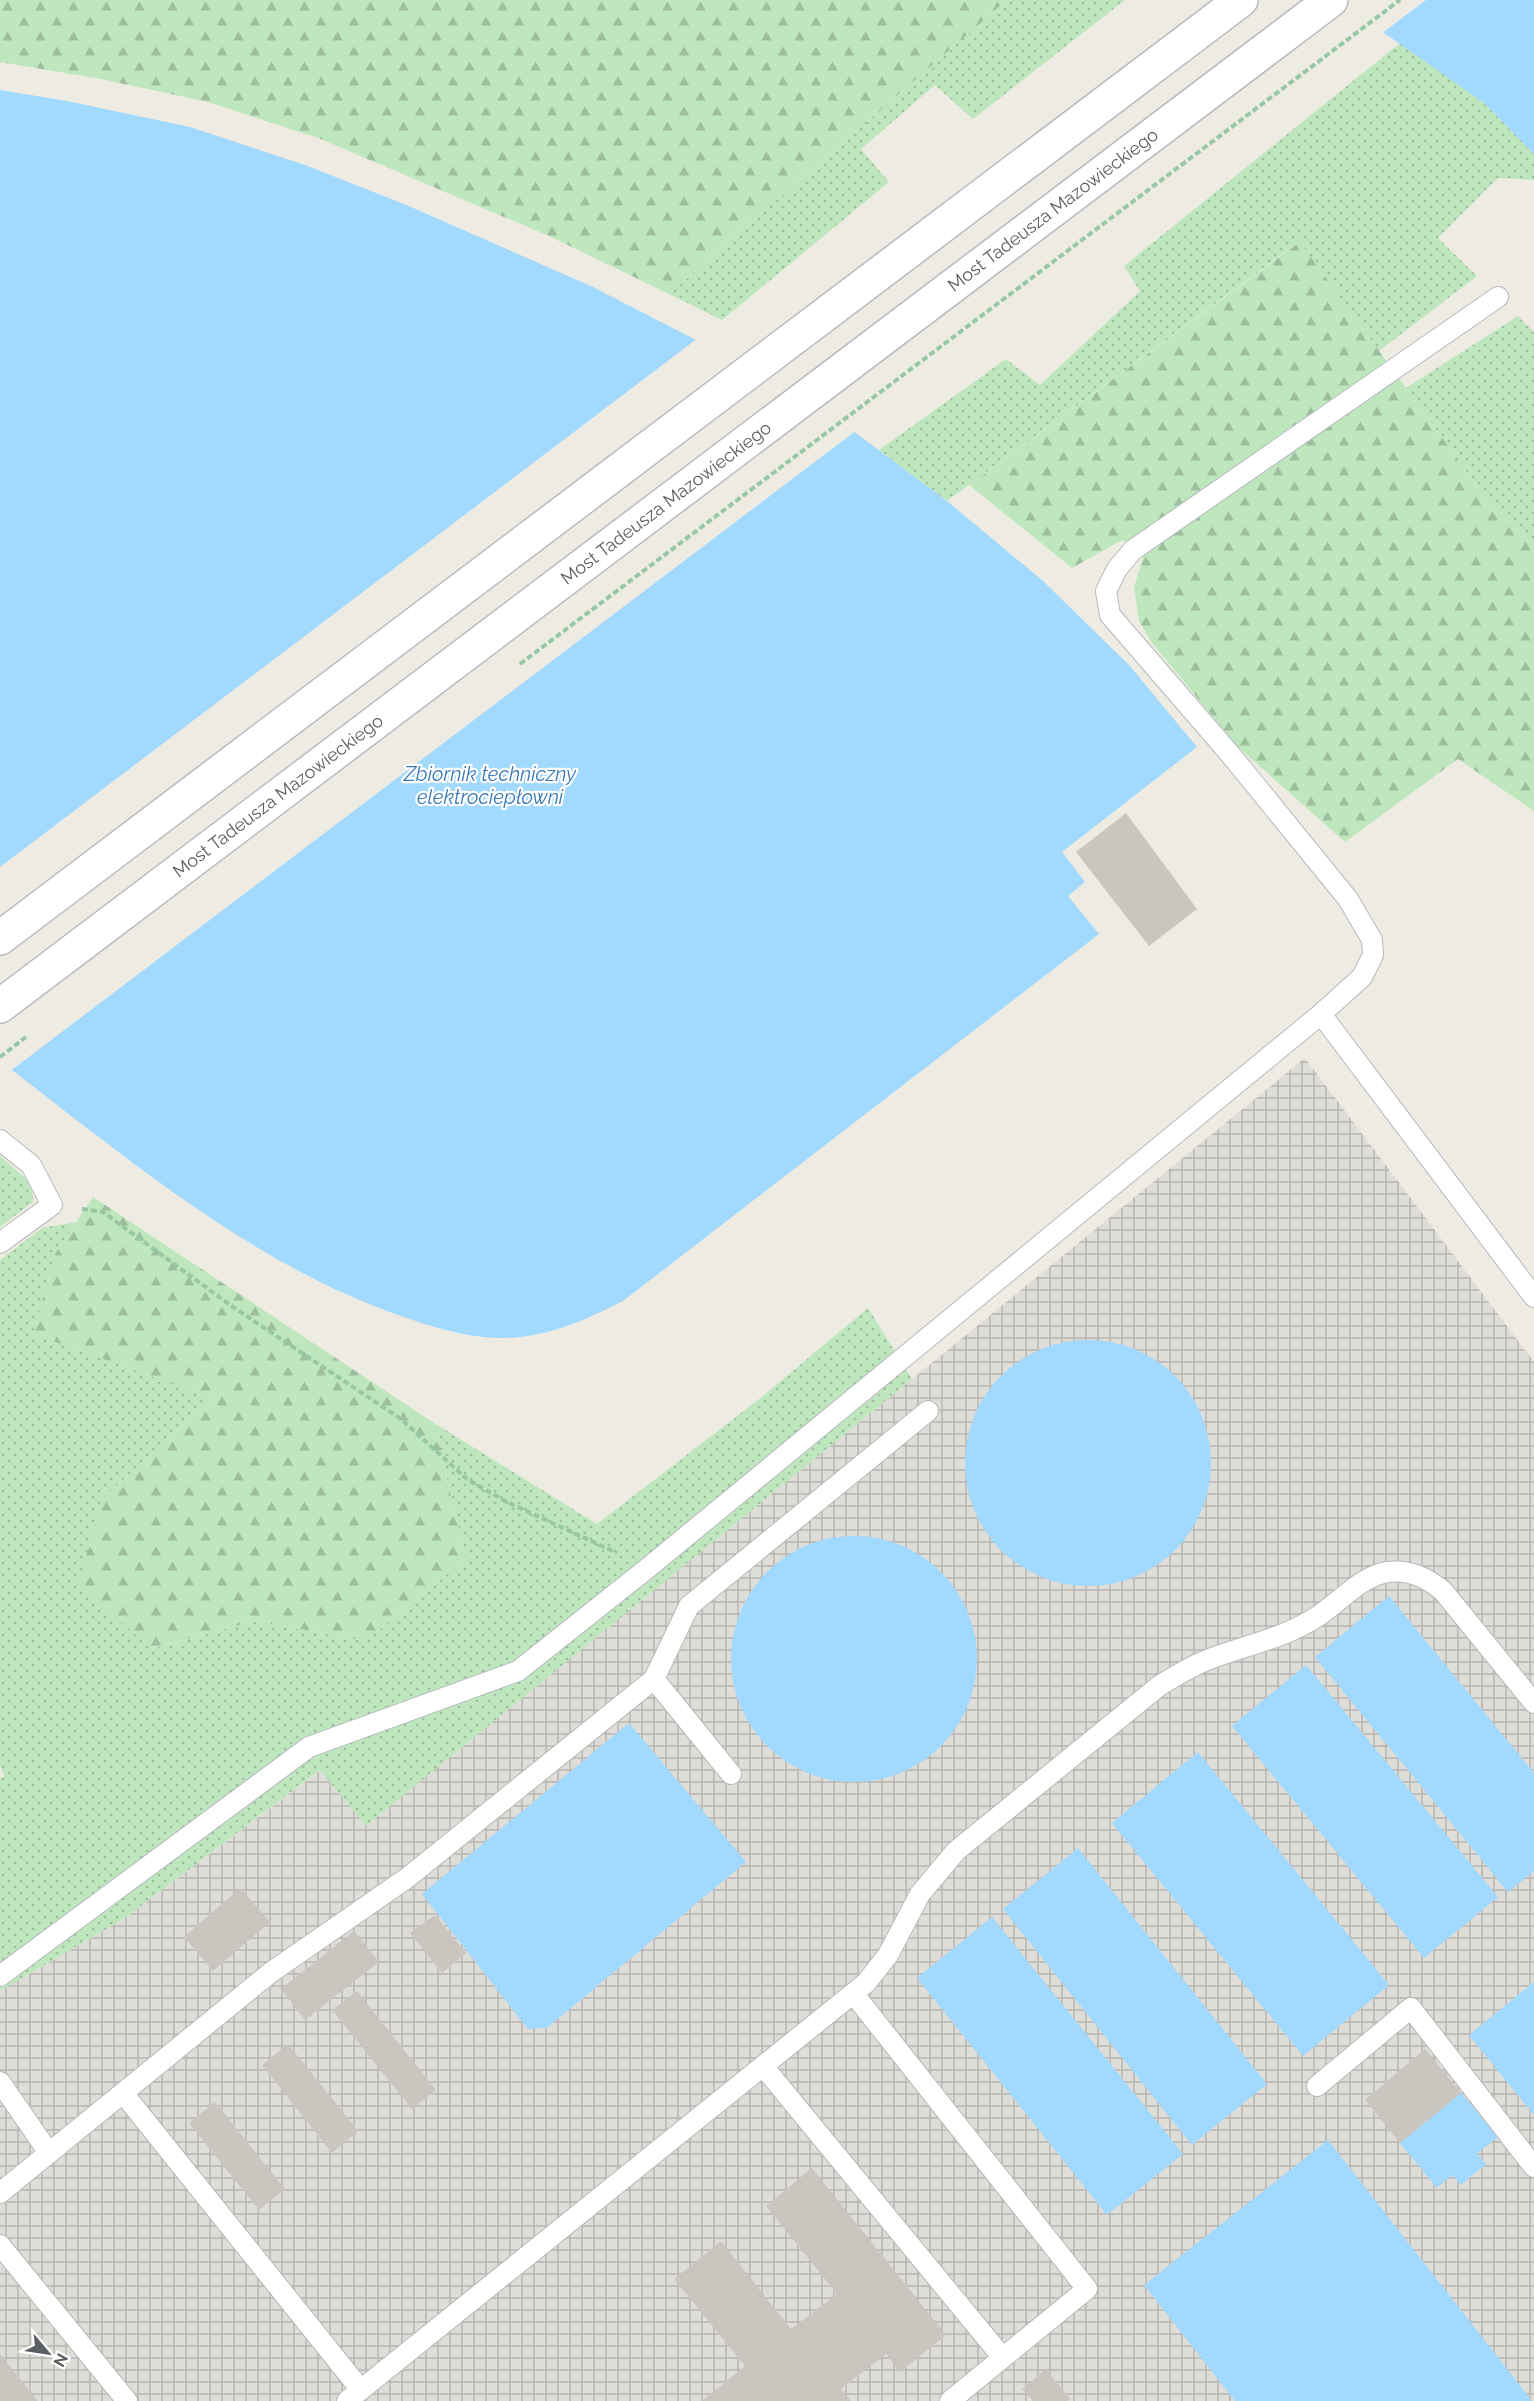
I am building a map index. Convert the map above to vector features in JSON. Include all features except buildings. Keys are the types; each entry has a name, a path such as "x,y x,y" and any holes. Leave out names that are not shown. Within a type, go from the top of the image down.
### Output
{"main road":[{"path":"0,938 1241,0"},
{"name":"Most Tadeusza Mazowieckiego","path":"0,1006 1331,0"}],"lane":[{"path":"0,1976 309,1747 518,1671 649,1568 1321,1014 1362,977 1373,955 1372,940 1348,898 1230,754 1110,615 1106,591 1117,569 1133,550 1498,297"},
{"path":"1321,1014 1534,1297"},
{"path":"0,1140 31,1165 52,1205 0,1243"},
{"path":"0,2193 270,1973 407,1878 654,1679 690,1606 928,1411"},
{"path":"123,2092 354,2396 866,1983 888,1955 920,1894 956,1851 1159,1686 1209,1659 1288,1632 1314,1619 1367,1580 1387,1572 1408,1572 1429,1580 1443,1591 1534,1703"},
{"path":"654,1679 731,1774"},
{"path":"853,1993 1087,2289 950,2401"},
{"path":"1317,2086 1411,2008 1534,2167"},
{"path":"763,2066 1003,2358"},
{"path":"0,2082 49,2153"},
{"path":"0,2245 127,2401"}],"path":[{"path":"514,669 1400,0"},
{"path":"0,1057 28,1035"},
{"path":"52,1205 103,1212 233,1307 401,1419 468,1480 507,1502 649,1568"}],"shaded area":[{"path":"1305,1058 1534,1362 1534,2401 0,2401 0,1991 125,1918 321,1770 366,1825"}],"green space":[{"path":"0,0 1007,0 669,294 549,236 318,138 208,102 101,79 0,62"},
{"path":"1007,0 1125,0 973,119 935,85 861,149 889,182 722,320 669,294"},
{"path":"1400,43 1484,103 1534,154 1534,180 1498,178 1438,238 1477,276 1379,351 1299,242 947,501 879,450 1006,359 1040,385 1140,291 1124,266"},
{"path":"1300,242 1488,501 1534,545 1534,811 1458,759 1345,842 1238,747 1152,643 1139,621 1134,587 1143,558 1122,540 1072,568 969,485"},
{"path":"1518,316 1534,332 1534,545 1488,501 1406,388"},
{"path":"0,1156 32,1184 33,1202 0,1227"},
{"path":"93,1197 434,1423 466,1559 365,1641 254,1621 151,1649 79,1583 101,1500 213,1398 33,1334 55,1254"},
{"path":"76,1222 55,1254 34,1334 213,1398 101,1500 152,1649 254,1621 365,1641 466,1559 434,1423 597,1524 758,1400 868,1308 912,1379 366,1826 320,1770 125,1918 0,1991 0,1779 4,1776 0,1765 0,1260 42,1228"}],"water":[{"path":"1344,0 1534,0 1534,154 1484,103 1370,23"},
{"name":"Zbiornik techniczny elektrociepłowni","path":"0,90 67,101 190,127 305,165 404,204 593,287 758,372 845,425 947,501 1043,581 1129,665 1197,747 1062,852 1085,882 1068,896 1099,934 623,1301 578,1322 547,1332 515,1338 461,1334 401,1316 346,1294 293,1268 241,1238 191,1205 94,1134 0,1061"},
{"path":"1076,1340 1100,1340 1124,1345 1146,1354 1175,1376 1197,1405 1202,1416 1209,1439 1211,1463 1209,1487 1202,1510 1197,1521 1175,1550 1146,1572 1124,1581 1100,1586 1076,1586 1052,1581 1030,1572 1010,1558 993,1541 979,1521 970,1499 965,1475 965,1451 970,1427 979,1405 993,1385 1010,1368 1030,1354 1052,1345"},
{"path":"842,1536 866,1536 890,1541 912,1550 941,1572 963,1601 968,1612 975,1635 977,1659 975,1683 968,1706 963,1717 941,1746 912,1768 890,1777 866,1782 842,1782 818,1777 796,1768 776,1754 759,1737 745,1717 736,1695 731,1671 731,1647 736,1623 745,1601 759,1581 776,1564 796,1550 818,1541"},
{"path":"1389,1596 1534,1773 1534,1871 1508,1892 1315,1657"},
{"path":"1306,1665 1498,1897 1424,1958 1232,1726"},
{"path":"629,1723 746,1862 547,2028 528,2029 422,1894"},
{"path":"1198,1752 1389,1985 1303,2056 1112,1823"},
{"path":"1078,1848 1267,2084 1192,2145 1003,1909"},
{"path":"992,1917 1183,2154 1107,2215 917,1978"},
{"path":"1534,1982 1534,2115 1469,2035"},
{"path":"1461,2093 1498,2137 1477,2154 1486,2164 1461,2185 1452,2175 1437,2188 1400,2143"},
{"path":"1328,2140 1532,2401 1235,2401 1144,2285"}],"pier":[{"path":"1341,0 1426,0 1381,34"},
{"path":"698,338 759,369 857,430 9,1072 0,1065 0,867"}]}
